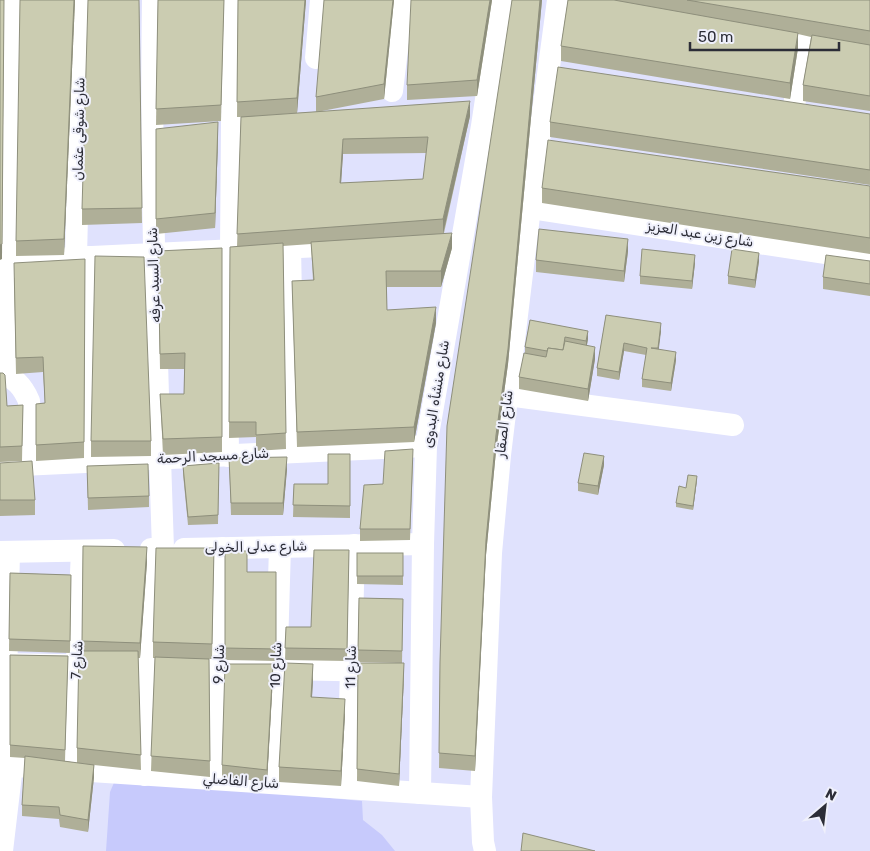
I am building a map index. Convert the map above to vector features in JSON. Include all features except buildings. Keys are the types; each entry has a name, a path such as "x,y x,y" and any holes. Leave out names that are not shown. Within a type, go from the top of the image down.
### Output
{"street":[{"path":"14,0 6,265 6,375 19,384 29,401 30,465"},
{"name":"شارع شوقى عثمان","path":"82,0 83,258 89,462"},
{"name":"شارع السيد عرفه","path":"145,775 148,667 157,549 160,459 153,254 152,0"},
{"path":"228,456 228,250 233,0"},
{"path":"316,58 321,0"},
{"path":"392,91 403,0"},
{"name":"شارع منشأه البدوى","path":"420,793 426,446 451,239 482,126 501,0"},
{"name":"شارع الصقار","path":"486,851 483,842 481,797 491,553 507,395 530,208 547,148 558,68 558,0"},
{"path":"748,28 787,34 818,49 870,56"},
{"path":"794,105 806,44"},
{"name":"شارع زين عبد العزيز","path":"530,208 870,260"},
{"path":"6,265 83,258 366,243"},
{"path":"290,247 294,452"},
{"path":"507,395 733,425"},
{"name":"شارع مسجد الرحمة","path":"0,466 426,446"},
{"name":"شارع عدلى الخولى","path":"4,552 423,544"},
{"name":"شارع 11","path":"348,788 354,545"},
{"name":"شارع 10","path":"273,783 280,547"},
{"name":"شارع 9","path":"215,779 222,548"},
{"name":"شارع 7","path":"72,770 82,551"},
{"path":"2,851 5,765 3,664 4,552"},
{"path":"3,664 421,672"},
{"name":"شارع الفاضلي","path":"5,765 481,797"}],"shaded area":[{"path":"116,778 362,801 363,820 382,835 395,851 106,851 110,792"}]}
